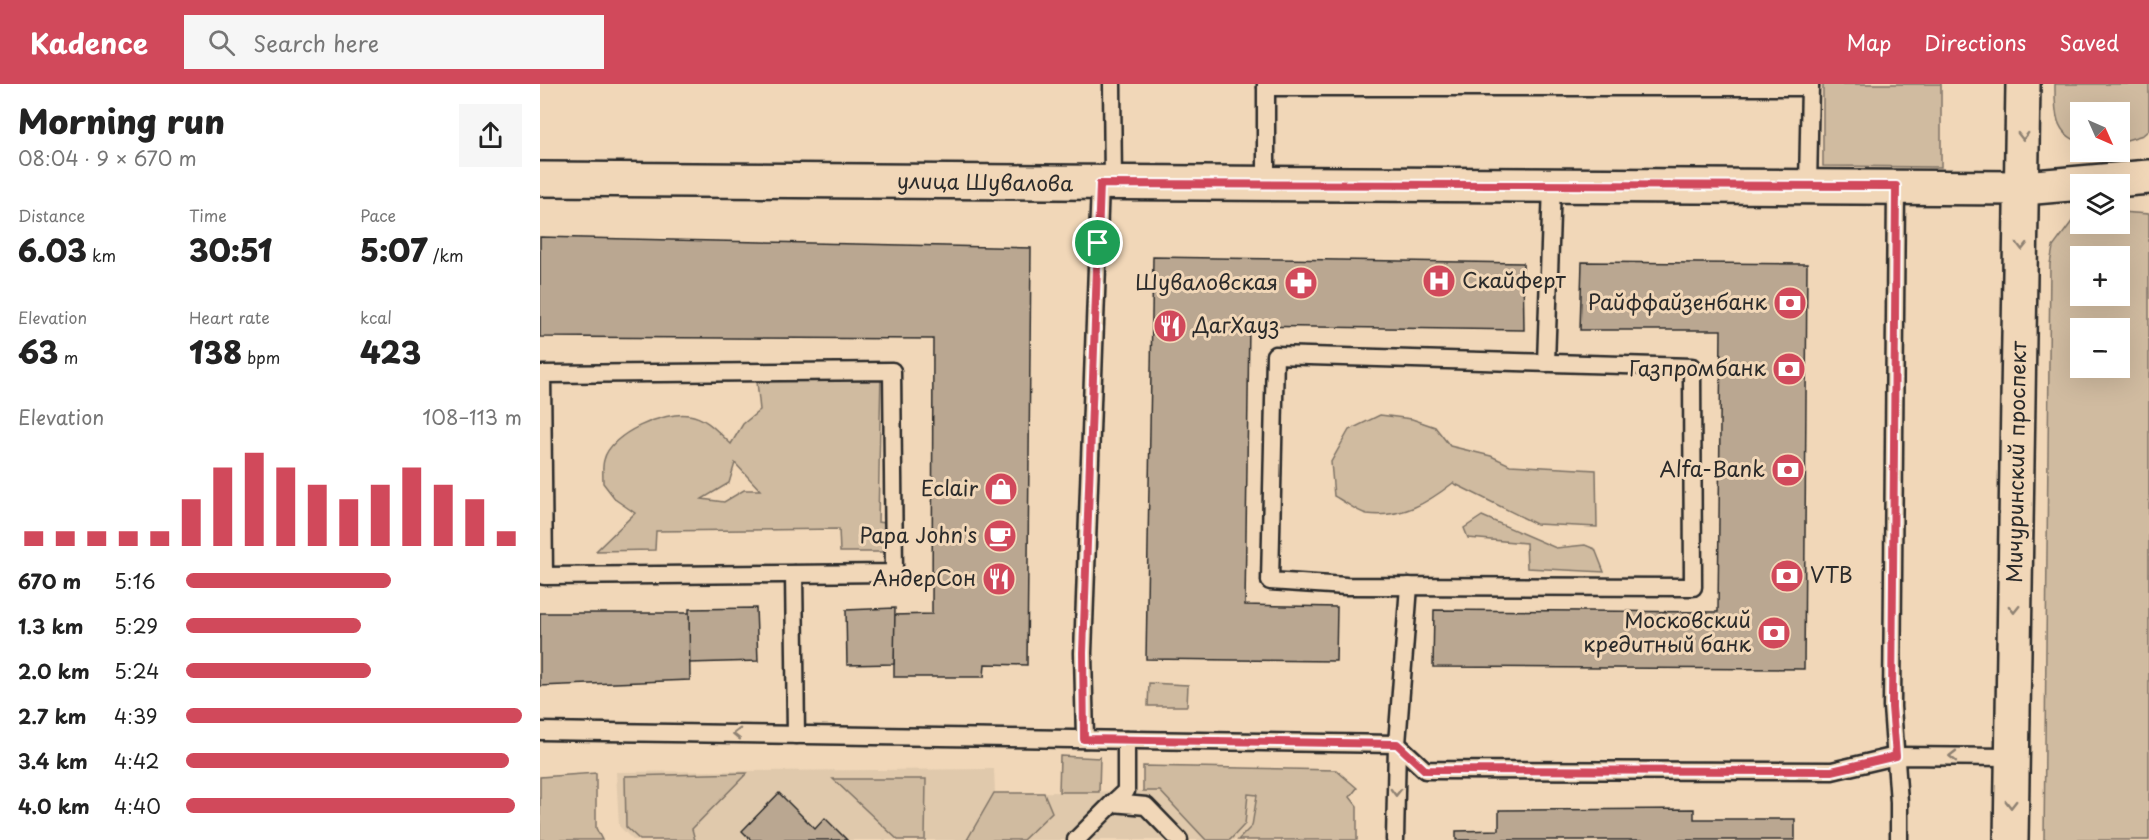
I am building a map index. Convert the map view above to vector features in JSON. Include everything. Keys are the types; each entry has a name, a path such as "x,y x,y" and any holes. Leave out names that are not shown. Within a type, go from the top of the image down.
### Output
{"street":[{"name":"Мичуринский проспект","path":"2011,840 2023,84"},
{"name":"улица Шувалова","path":"540,179 2023,188 2149,177"}],"lane":[{"path":"1084,739 1083,653 1112,84"},
{"path":"1266,184 1266,85 1810,85 1809,186"},
{"path":"1546,363 1552,185"},
{"path":"1896,186 1892,707 1899,840"},
{"path":"1275,355 1546,363 1692,366 1693,587 1346,586 1270,581 1275,355"},
{"path":"892,371 894,573 794,574 544,576 542,374 892,371"},
{"path":"794,574 796,735"},
{"path":"1395,840 1397,744 1409,586"},
{"path":"540,730 1397,744 1425,770 1832,771 1896,756 2011,757"},
{"path":"1076,840 1126,791 1126,740"},
{"path":"1113,803 1146,806 1179,840"}],"shaded area":[{"path":"1823,84 1941,84 1941,167 1823,166"},
{"path":"2055,84 2149,84 2149,130 2143,135 2130,139 2130,102 2070,102 2070,137 2057,119"},
{"path":"2130,213 2149,214 2149,840 2044,840 2050,264 2053,247 2070,224 2070,234 2130,234"},
{"path":"881,371 878,522 894,524 894,552 840,552 839,529 656,531 655,550 596,551 635,513 616,500 603,483 604,460 608,450 616,441 653,420 689,415 712,426 731,444 743,424 760,410 756,372","holes":["735,463 760,490 744,490 724,502 702,499 729,483"]},
{"path":"1380,415 1412,419 1435,427 1450,446 1491,456 1510,465 1596,470 1597,527 1536,524 1453,483 1414,508 1380,515 1359,511 1334,496 1331,462 1349,430"},
{"path":"1482,516 1556,548 1585,545 1595,549 1604,572 1527,568 1526,543 1468,538 1464,528"},
{"path":"1149,683 1188,685 1187,706 1148,706"},
{"path":"1060,756 1100,758 1099,792 1059,792"},
{"path":"1143,766 1336,770 1357,788 1350,797 1357,806 1357,840 1238,840 1252,826 1257,795 1248,794 1245,824 1230,840 1206,840 1160,791 1143,791"},
{"path":"994,769 995,793 1343,788 1357,806 1357,840 633,840 619,826 616,772"},
{"path":"596,773 596,828 602,840 540,840 540,777"},
{"path":"747,773 692,829 695,840 640,840 626,827 625,776"},
{"path":"833,779 926,779 925,840 898,840"},
{"path":"994,793 1044,793 1052,812 1023,840 967,840"}],"building":[{"path":"540,237 1031,248 1027,665 985,664 984,677 894,677 894,615 932,614 933,339 540,337"},
{"path":"1153,257 1523,263 1524,330 1249,326 1245,605 1337,607 1336,661 1146,659"},
{"path":"1582,262 1807,264 1804,669 1433,667 1434,610 1718,612 1721,330 1580,330"},
{"path":"756,608 758,661 689,663 689,609"},
{"path":"895,608 894,664 847,665 846,610"},
{"path":"540,613 689,613 690,680 540,686"},
{"path":"779,793 815,829 825,818 847,840 751,840 742,831"},
{"path":"1694,809 1694,819 1795,819 1795,840 1456,840 1456,831 1499,830 1499,810"}],"place":[{"name":"Скайферт","path":"1439,281"},
{"name":"Шуваловская","path":"1301,283"},
{"name":"Райффайзенбанк","path":"1790,303"},
{"name":"ДагХауз","path":"1170,326"},
{"name":"Газпромбанк","path":"1789,369"},
{"name":"Alfa-Bank","path":"1788,470"},
{"name":"Eclair","path":"1001,489"},
{"name":"Papa John's","path":"1000,536"},
{"name":"VTB","path":"1787,576"},
{"name":"АндерСон","path":"999,579"},
{"name":"Московский кредитный банк","path":"1774,633"}],"route":[{"path":"1100,184 1896,186 1892,707 1896,756 1832,771 1425,770 1397,744 1084,739 1083,653 1098,243 1100,184"}]}
